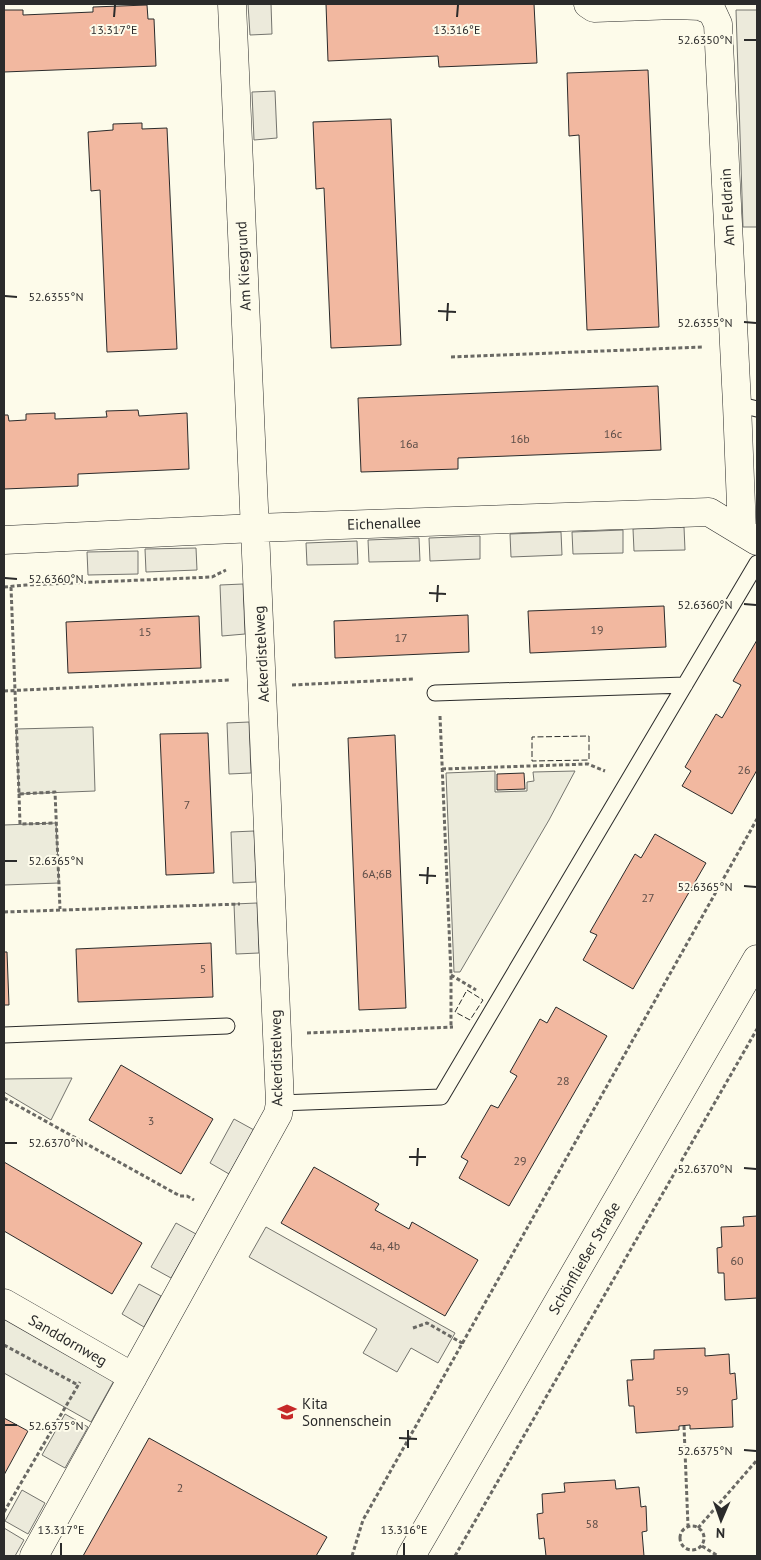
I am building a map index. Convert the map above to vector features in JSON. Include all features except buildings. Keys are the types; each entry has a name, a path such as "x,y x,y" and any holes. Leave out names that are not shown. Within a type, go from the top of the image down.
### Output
{"street":[{"name":"Am Kiesgrund","path":"232,4 255,528"},
{"name":"Am Feldrain","path":"588,4 594,8 700,6 712,11 718,24 734,346 747,407 749,536"},
{"name":"Eichenallee","path":"4,540 255,528 709,512 749,536"},
{"name":"Ackerdistelweg","path":"34,1556 221,1214 278,1114 280,1102 255,528"},
{"name":"Schönfließer Straße","path":"410,1556 757,959"},
{"name":"Sanddornweg","path":"4,1303 133,1377"}],"lane":[{"path":"280,1102 441,1097 757,563"},
{"path":"437,693 685,684"},
{"path":"4,1035 227,1026"}],"path":[{"path":"451,357 734,346"},
{"path":"4,587 212,577 226,570 257,569"},
{"path":"11,587 20,824 56,823"},
{"path":"4,691 439,678 437,693 451,975 451,1026"},
{"path":"442,769 588,764 628,782"},
{"path":"19,794 55,792 60,909"},
{"path":"352,1556 363,1520 757,820"},
{"path":"4,912 271,902"},
{"path":"276,1035 451,1026 475,1039"},
{"path":"455,1556 757,1030"},
{"path":"4,1098 180,1196 187,1196 221,1214"},
{"path":"413,1328 427,1323 462,1343"},
{"path":"4,1346 78,1386 4,1512"},
{"path":"684,1426 688,1526 681,1533 680,1540 682,1544 691,1550 695,1550 702,1546 704,1538 702,1530 688,1526"},
{"path":"698,1528 757,1460"},
{"path":"702,1546 718,1556"}],"shaded area":[{"path":"248,4 271,4 272,34 250,35"},
{"path":"736,10 757,10 757,227 743,227"},
{"path":"275,91 277,138 254,140 252,92"},
{"path":"684,527 685,550 634,551 633,529"},
{"path":"623,530 623,553 573,554 572,532"},
{"path":"561,532 562,555 511,557 510,534"},
{"path":"480,536 480,559 430,561 429,538"},
{"path":"419,538 420,561 369,562 368,540"},
{"path":"357,541 358,564 307,565 306,543"},
{"path":"196,548 197,570 146,572 145,549"},
{"path":"138,551 138,574 88,575 87,552"},
{"path":"243,584 245,634 222,636 220,585"},
{"path":"249,722 251,773 229,774 227,723"},
{"path":"93,727 95,791 19,794 16,729"},
{"path":"495,771 495,792 527,791 527,782 534,781 533,772 575,771 549,820 460,972 454,972 446,773"},
{"path":"56,823 59,883 4,885 4,825"},
{"path":"254,831 256,882 233,883 231,832"},
{"path":"257,903 259,953 236,954 234,904"},
{"path":"72,1078 51,1120 4,1092 4,1079"},
{"path":"234,1119 254,1130 229,1174 210,1163"},
{"path":"176,1223 196,1234 171,1278 151,1267"},
{"path":"266,1227 455,1333 438,1363 411,1348 397,1372 363,1353 377,1329 249,1257"},
{"path":"139,1284 161,1296 144,1327 122,1314"},
{"path":"4,1314 116,1377 91,1422 4,1373"},
{"path":"65,1414 88,1427 65,1468 42,1455"},
{"path":"22,1490 45,1503 28,1534 5,1521"},
{"path":"4,1528 24,1540 15,1556 4,1556"}],"fence":[{"path":"589,736 589,760 532,761 532,737 589,736"},
{"path":"467,990 483,1000 470,1020 455,1012 467,990"}],"place":[{"name":"Kita Sonnenschein","path":"287,1412"}]}
